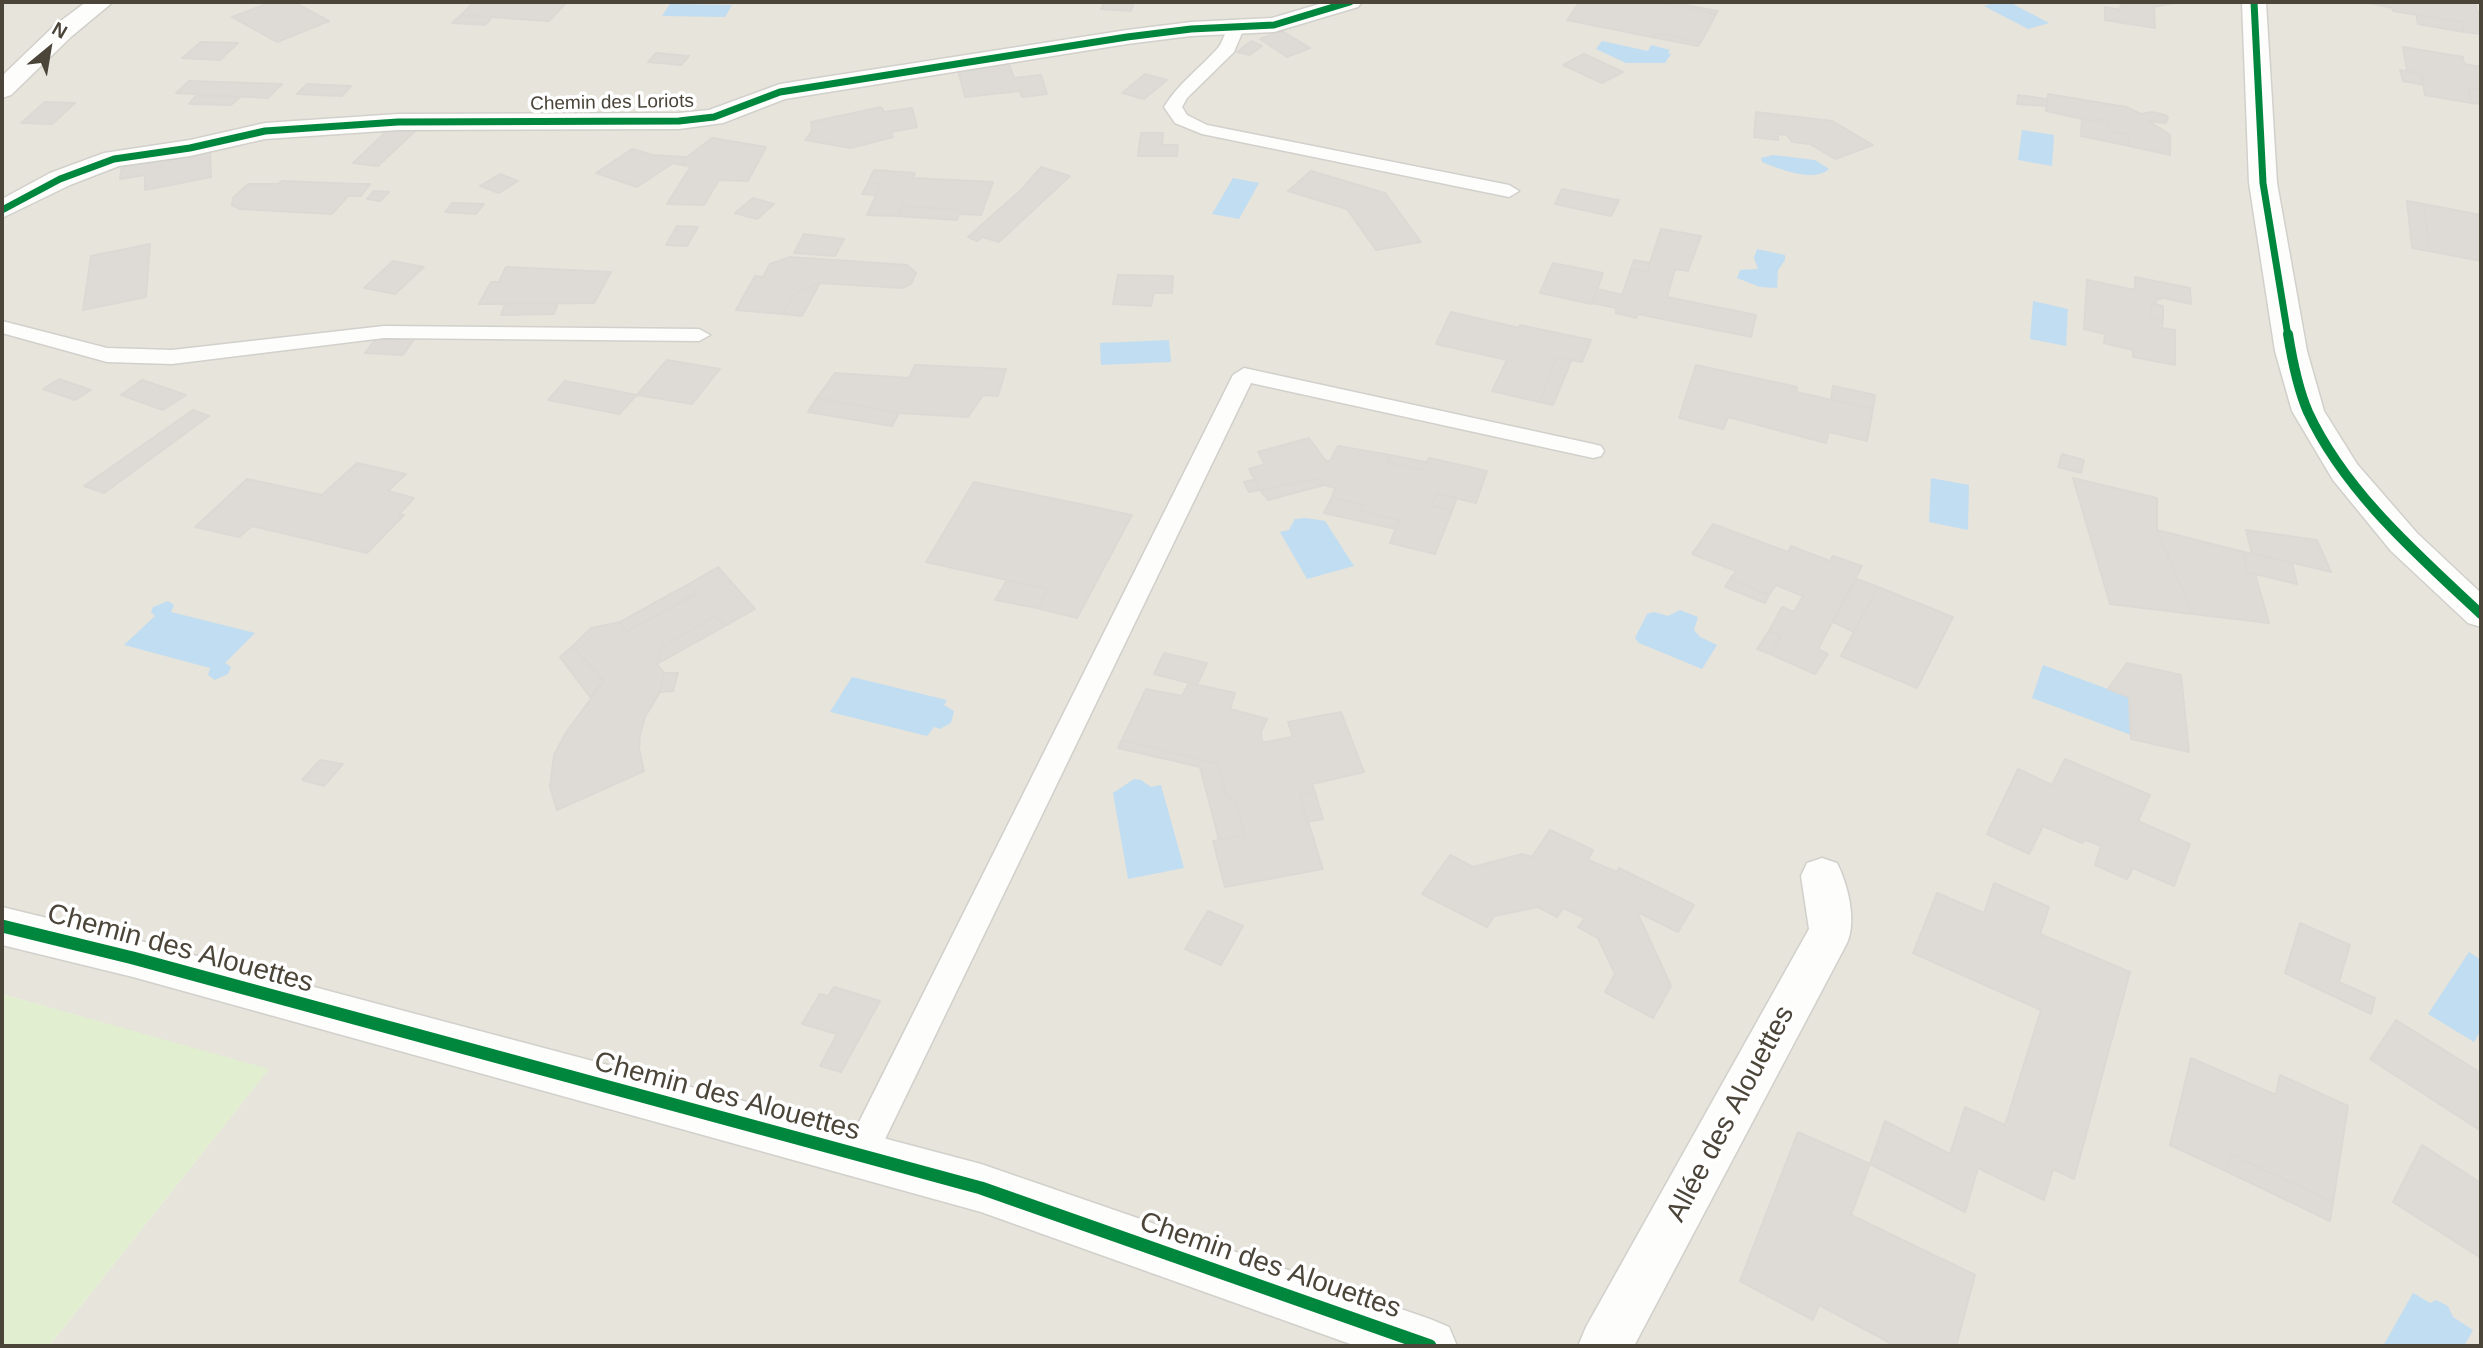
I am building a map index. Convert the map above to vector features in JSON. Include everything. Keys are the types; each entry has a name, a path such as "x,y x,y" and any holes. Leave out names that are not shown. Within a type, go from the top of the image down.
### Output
{"street":[{"path":"2,90 63,31 102,2"},
{"name":"Chemin des Loriots","path":"2,210 60,179 114,159 191,148 265,131 398,122 691,120 715,117 780,92 839,81 1127,37 1191,29 1274,24 1350,2"},
{"path":"2254,2 2263,183 2291,351 2308,411 2345,472 2396,532 2481,614"},
{"name":"Allée des Alouettes","path":"1605,1346 1831,930 1822,876"},
{"name":"Chemin des Alouettes","path":"2,926 133,958 981,1188 1430,1346"}],"lane":[{"path":"1236,28 1228,48 1180,95 1173,107 1181,119 1202,130 1508,191"},
{"path":"2,327 107,355 172,357 384,332 699,335"},
{"path":"859,1157 1244,375 1593,451"}],"shaded area":[{"path":"2,2 2481,2 2481,1346 49,1346 268,1070 2,994"}],"green space":[{"path":"2,994 269,1069 49,1346 2,1346"}],"water":[{"path":"2009,2 2049,23 2028,29 1984,6"},
{"path":"670,4 732,5 725,17 662,16"},
{"path":"1602,41 1648,51 1651,45 1670,50 1668,53 1671,54 1665,63 1626,63 1596,49"},
{"path":"2022,130 2054,135 2052,166 2018,160"},
{"path":"1773,155 1815,160 1829,169 1823,173 1806,175 1762,162 1761,158"},
{"path":"1233,178 1259,183 1239,219 1212,214"},
{"path":"1757,249 1785,255 1785,260 1778,270 1777,288 1760,287 1737,278 1740,270 1758,269 1754,258"},
{"path":"2033,301 2068,309 2066,346 2030,339"},
{"path":"1169,340 1171,362 1101,365 1100,343"},
{"path":"1931,478 1969,485 1968,530 1929,522"},
{"path":"1295,519 1325,521 1354,566 1307,579 1280,532 1289,530"},
{"path":"168,601 174,605 171,612 255,633 225,663 231,667 228,674 215,680 208,675 210,668 124,645 155,616 151,612 153,607"},
{"path":"1680,610 1698,617 1694,630 1700,637 1717,645 1702,669 1639,643 1635,638 1647,614 1654,612 1668,616"},
{"path":"2043,665 2129,697 2131,735 2032,698"},
{"path":"852,677 947,700 944,705 954,711 951,723 940,729 934,727 927,736 830,712"},
{"path":"1134,779 1151,787 1161,785 1184,868 1128,879 1113,793"},
{"path":"2469,952 2481,960 2481,1030 2474,1042 2428,1014"},
{"path":"2413,1293 2430,1303 2436,1300 2448,1306 2453,1317 2473,1330 2464,1346 2383,1346"}],"building":[{"path":"272,2 293,2 329,21 277,42 232,17"},
{"path":"474,2 567,2 549,21 461,15"},
{"path":"1104,2 1134,2 1131,11 1101,9"},
{"path":"1580,2 1654,2 1716,14 1701,42 1655,33 1652,37 1567,20"},
{"path":"1654,2 1669,2 1718,11 1716,14"},
{"path":"2121,2 2180,2 2154,7 2155,28 2105,20 2105,7 2120,10"},
{"path":"2365,2 2475,3 2477,11 2481,12 2481,34 2464,32 2462,22 2393,11 2393,8"},
{"path":"2416,14 2462,22 2464,32 2418,24"},
{"path":"461,15 493,17 485,25 452,23"},
{"path":"1282,31 1310,48 1287,57 1260,39"},
{"path":"1655,33 1701,42 1698,46 1652,37"},
{"path":"1251,41 1262,46 1250,55 1237,52"},
{"path":"201,42 238,43 220,60 182,58"},
{"path":"2403,47 2463,57 2464,64 2481,67 2481,90 2468,88 2471,103 2425,95 2422,74 2407,71"},
{"path":"656,53 689,56 681,65 648,62"},
{"path":"1584,54 1623,72 1602,83 1563,65"},
{"path":"1009,64 1014,78 1041,75 1047,94 1022,97 1020,91 965,97 958,71"},
{"path":"2400,70 2422,74 2424,85 2403,81"},
{"path":"1145,74 1167,80 1144,99 1122,93"},
{"path":"189,81 282,84 268,98 176,93"},
{"path":"307,84 351,86 342,96 297,94"},
{"path":"2468,88 2481,90 2481,104 2471,103"},
{"path":"2048,94 2126,107 2141,114 2152,112 2165,115 2168,117 2166,123 2149,121 2170,135 2170,155 2125,145 2129,142 2129,135 2107,131 2108,121 2097,119 2096,122 2046,111"},
{"path":"2018,95 2047,99 2047,106 2017,104"},
{"path":"196,96 240,97 231,105 189,104"},
{"path":"45,102 75,103 52,124 21,123"},
{"path":"881,107 884,112 912,108 917,127 891,132 893,137 851,148 805,140 812,131 811,122"},
{"path":"1756,112 1832,121 1873,145 1835,159 1810,144 1792,142 1787,135 1778,134 1778,140 1754,137"},
{"path":"2082,118 2096,122 2097,119 2108,121 2107,131 2129,135 2129,142 2125,145 2081,136"},
{"path":"389,129 415,131 378,166 353,163"},
{"path":"1141,133 1163,133 1162,145 1178,145 1177,156 1138,156"},
{"path":"712,138 766,147 748,181 719,180 704,205 667,204 691,166 682,165 687,157"},
{"path":"210,148 211,177 145,190 145,175 120,179 122,166"},
{"path":"632,149 652,155 687,157 682,165 673,163 637,187 596,173"},
{"path":"1041,167 1070,176 999,242 983,237 977,241 968,237 1022,189"},
{"path":"874,170 915,173 913,178 993,182 981,215 960,214 961,210 902,206 897,216 867,215 881,184 868,183"},
{"path":"1311,171 1385,193 1421,242 1376,250 1347,209 1288,191"},
{"path":"500,174 518,181 499,193 480,186"},
{"path":"282,181 370,184 361,196 348,196 332,214 240,209 232,205 233,198 248,184 278,184"},
{"path":"868,183 881,184 875,195 862,194"},
{"path":"1562,189 1619,200 1611,216 1555,204"},
{"path":"374,191 389,192 380,201 367,199"},
{"path":"753,198 774,204 757,219 735,213"},
{"path":"2407,201 2424,204 2429,251 2412,248"},
{"path":"452,203 484,204 476,214 445,212"},
{"path":"2424,204 2481,215 2481,261 2429,251"},
{"path":"902,206 961,210 957,220 897,216"},
{"path":"677,226 698,227 687,246 666,245"},
{"path":"1661,229 1701,236 1688,271 1675,269 1667,297 1756,315 1751,337 1638,314 1636,318 1616,313 1616,308 1592,303 1597,289 1622,295 1631,269 1647,272"},
{"path":"804,234 844,239 835,256 794,253"},
{"path":"150,244 146,297 83,310 91,256"},
{"path":"790,257 907,265 916,273 911,284 902,288 820,283 795,293 783,314 736,310 755,276 763,277 770,264"},
{"path":"1634,260 1650,263 1647,272 1631,269"},
{"path":"393,261 424,267 395,294 364,288"},
{"path":"1553,263 1603,273 1592,304 1540,293"},
{"path":"506,267 611,272 594,303 479,304 491,282 499,282"},
{"path":"1118,275 1173,276 1172,293 1154,293 1151,306 1113,304"},
{"path":"2135,277 2190,288 2191,304 2163,298 2156,300 2156,305 2151,303 2150,317 2163,320 2162,328 2175,330 2175,365 2133,357 2133,350 2104,343 2105,334 2084,329 2087,280 2135,290"},
{"path":"820,283 802,316 783,314 795,293"},
{"path":"558,303 554,314 501,315 505,304"},
{"path":"2151,303 2163,306 2163,320 2150,317"},
{"path":"1451,312 1519,328 1520,325 1591,340 1582,362 1557,357 1539,402 1492,391 1507,360 1436,344"},
{"path":"377,337 415,338 403,355 365,353"},
{"path":"1557,357 1572,359 1553,405 1539,402"},
{"path":"667,360 720,369 692,404 637,395"},
{"path":"915,365 1006,369 998,396 983,395 968,417 899,413 817,398 835,373 909,378"},
{"path":"1696,365 1797,387 1796,392 1873,409 1867,441 1829,432 1826,443 1728,417 1723,429 1679,418"},
{"path":"59,379 91,390 75,400 43,389"},
{"path":"142,380 186,395 163,410 121,395"},
{"path":"565,381 637,395 619,414 548,400"},
{"path":"1833,386 1875,395 1873,409 1831,399"},
{"path":"817,398 899,413 892,426 808,412"},
{"path":"193,410 209,416 104,493 84,486"},
{"path":"1309,438 1326,461 1330,461 1338,446 1390,455 1387,462 1422,470 1429,458 1487,471 1476,503 1437,494 1432,506 1452,511 1435,554 1390,543 1399,520 1361,511 1363,505 1332,497 1335,488 1324,485 1319,478 1260,490 1249,469 1265,464 1258,452"},
{"path":"2062,454 2084,460 2081,473 2058,467"},
{"path":"1390,455 1426,462 1422,470 1387,462"},
{"path":"357,463 406,474 388,491 414,498 399,514 404,515 367,553 252,526 239,537 195,527 247,479 322,495"},
{"path":"1319,478 1324,485 1268,500 1260,490"},
{"path":"2073,478 2157,498 2157,530 2193,614 2110,604"},
{"path":"1255,479 1260,490 1249,492 1244,482"},
{"path":"974,482 1132,515 1077,618 1037,608 1048,589 926,562"},
{"path":"1437,494 1457,498 1452,511 1432,506"},
{"path":"1332,497 1363,505 1361,511 1399,520 1396,529 1324,513"},
{"path":"1713,524 1788,552 1791,546 1830,561 1833,556 1862,566 1818,649 1828,654 1815,674 1770,654 1781,636 1769,631 1782,607 1794,612 1803,596 1776,585 1769,595 1730,579 1736,571 1692,554"},
{"path":"2157,530 2244,552 2247,572 2255,574 2269,623 2193,614"},
{"path":"2246,530 2317,540 2331,572 2252,553"},
{"path":"2244,552 2292,563 2297,584 2247,572"},
{"path":"718,567 755,609 725,626 716,616 661,647 657,664 664,673 660,692 645,717 640,735 639,749 644,771 557,810 550,787 554,755 567,731 604,681 573,646 591,628 620,622 627,631 696,594 689,584"},
{"path":"1730,579 1769,595 1765,603 1725,587"},
{"path":"1857,579 1878,587 1854,632 1833,622"},
{"path":"1007,580 1048,589 1037,608 995,600"},
{"path":"689,584 696,594 627,631 620,622"},
{"path":"1878,587 1953,617 1917,688 1841,656"},
{"path":"716,616 725,626 657,664 661,647"},
{"path":"1769,631 1781,636 1770,654 1757,649"},
{"path":"573,646 604,681 590,697 560,657"},
{"path":"1164,653 1207,663 1197,685 1154,674"},
{"path":"2127,663 2181,675 2189,752 2131,739 2129,697 2108,689"},
{"path":"664,673 678,673 673,691 660,692"},
{"path":"1189,683 1235,693 1230,709 1267,719 1261,732 1262,742 1293,737 1288,722 1341,712 1364,772 1312,784 1315,792 1300,796 1323,869 1225,887 1213,841 1245,835 1235,799 1227,799 1219,764 1122,740 1146,689 1182,696"},
{"path":"1122,740 1219,764 1227,799 1235,799 1245,835 1219,840 1200,767 1118,748"},
{"path":"2065,759 2150,795 2138,821 2190,844 2174,886 2133,868 2127,879 2095,865 2101,846 2086,840 2082,843 2043,826 2029,854 1987,834 2018,769 2052,785"},
{"path":"320,760 343,764 324,786 302,780"},
{"path":"1315,792 1323,819 1307,822 1300,796"},
{"path":"1550,830 1593,850 1588,860 1617,872 1619,868 1694,905 1678,932 1637,912 1671,986 1653,1018 1605,992 1615,974 1598,938 1578,927 1585,918 1563,908 1557,917 1538,907 1494,916 1487,927 1422,894 1450,855 1473,867 1522,854 1532,857"},
{"path":"1994,883 2049,907 2040,934 2130,972 2074,1179 2053,1169 2044,1200 1978,1168 1965,1212 1870,1164 1885,1121 1950,1154 1965,1107 2005,1125 2041,1010 1913,953 1937,893 1984,913"},
{"path":"1208,911 1243,926 1221,965 1185,949"},
{"path":"2300,923 2350,945 2339,982 2375,998 2371,1014 2285,973"},
{"path":"834,987 880,1001 841,1072 820,1066 837,1034 802,1024 820,994 828,996"},
{"path":"2396,1020 2481,1073 2481,1131 2370,1059"},
{"path":"2191,1058 2276,1095 2280,1075 2348,1106 2333,1202 2230,1154 2226,1171 2170,1145"},
{"path":"1798,1132 1870,1164 1851,1215 1975,1275 1956,1346 1896,1346 1819,1305 1813,1320 1740,1281"},
{"path":"2422,1145 2481,1183 2481,1258 2393,1202"},
{"path":"2230,1154 2333,1202 2330,1221 2226,1171"}],"cycle path":[{"path":"2,210 60,179 114,159 190,148 265,131 398,122 679,121 714,117 780,92 1127,37 1191,29 1274,25 1350,2"},
{"path":"2254,2 2263,183 2291,351 2308,411 2345,472 2404,542 2481,614"},
{"path":"2,926 133,958 981,1188 1430,1346"}]}
